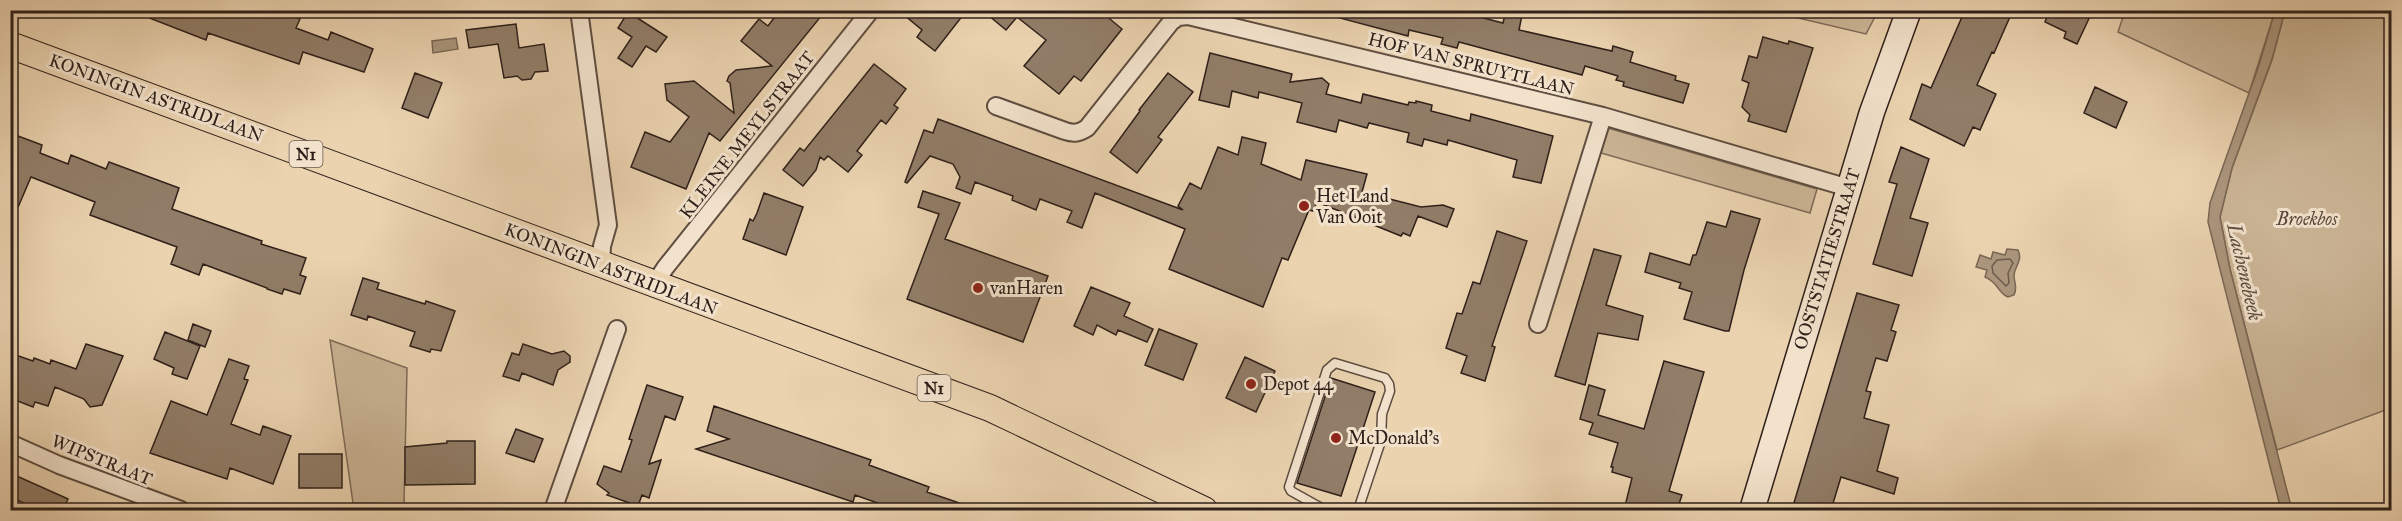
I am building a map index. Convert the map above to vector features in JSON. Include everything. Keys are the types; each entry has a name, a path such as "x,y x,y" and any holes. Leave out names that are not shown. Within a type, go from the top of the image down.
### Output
{"main road":[{"name":"KONINGIN ASTRIDLAAN","path":"10,45 990,408 1204,510"}],"street":[{"path":"579,10 608,225 602,246 601,265"},
{"name":"KLEINE MEYLSTRAAT","path":"654,285 871,10"},
{"name":"OOSTSTATIESTRAAT","path":"1752,510 1872,112 1909,10"},
{"name":"HOF VAN SPRUYTLAAN","path":"996,106 1065,131 1077,133 1082,131 1087,128 1171,22 1178,17 1188,16 1603,116 1849,188"},
{"path":"1538,324 1603,116"},
{"path":"553,510 617,329"},
{"name":"WIPSTRAAT","path":"10,443 59,465 181,510"}],"lane":[{"path":"1325,510 1290,491 1289,487 1327,370 1335,363 1385,378 1389,384 1390,391 1382,414 1381,441 1358,510"}],"green space":[{"path":"1768,11 1878,11 1866,34"},
{"path":"2125,11 2275,11 2249,93 2118,32"},
{"name":"Broekbos","path":"2285,11 2391,11 2391,408 2277,450 2230,269 2220,217 2232,168 2272,60"},
{"path":"1608,128 1817,189 1810,213 1601,153"},
{"path":"330,340 407,368 404,504 353,503"}],"water":[{"path":"2275,11 2285,11 2272,59 2232,168 2220,217 2230,269 2292,510 2281,510 2208,222 2210,203 2259,65"},
{"path":"456,38 458,49 433,53 432,41"},
{"path":"2007,249 2018,250 2020,257 2014,275 2015,292 2014,295 2008,297 1985,277 1987,270 1976,267 1980,255 1991,259 1993,252 2005,255"}],"building":[{"path":"129,10 278,10 300,19 296,28 328,40 331,32 373,49 364,72 303,52 299,64 208,33 206,40"},
{"path":"780,10 826,10 720,141 709,133 686,189 631,167 645,132 670,142 689,117 667,100 665,84 694,81 734,113 730,83 727,81 729,76 736,70 772,66 741,41 759,19 768,26"},
{"path":"898,10 967,10 935,51 917,37 922,30"},
{"path":"982,10 1099,10 1122,29 1081,81 1074,76 1059,94 1024,66 1046,40 1017,17 1006,30"},
{"path":"1336,10 1465,10 1464,13 1503,23 1506,10 1523,10 1519,30 1612,51 1613,46 1633,52 1630,62 1676,76 1675,80 1689,84 1683,103 1623,86 1624,82 1616,80 1618,76 1585,66 1582,75 1459,42 1457,48 1441,44 1443,38 1409,30 1408,36 1336,17"},
{"path":"1965,10 2013,10 1977,85 1996,94 1980,130 1973,127 1964,146 1910,119 1922,84 1931,88"},
{"path":"2050,10 2093,10 2077,44 2064,38 2066,32 2045,22"},
{"path":"628,12 667,37 656,52 646,46 632,67 618,58 632,37 618,28"},
{"path":"516,24 519,48 544,44 548,71 535,72 531,79 522,80 517,76 504,78 498,44 469,48 466,30"},
{"path":"1763,37 1813,48 1786,132 1748,121 1750,115 1742,107 1749,83 1742,80 1749,56 1757,58"},
{"path":"1210,53 1292,74 1290,82 1322,78 1329,84 1326,94 1361,103 1363,94 1408,105 1409,102 1416,103 1416,101 1432,105 1431,111 1470,121 1471,114 1553,136 1541,183 1513,177 1517,160 1448,140 1447,145 1424,139 1422,146 1407,142 1409,133 1369,123 1367,128 1339,120 1336,132 1297,122 1302,103 1259,92 1258,98 1232,91 1229,107 1199,100"},
{"path":"874,64 906,89 894,105 898,108 886,124 881,120 857,151 862,155 848,172 828,156 824,160 820,157 816,170 803,186 783,170 800,148 804,151"},
{"path":"415,73 442,83 428,118 402,108"},
{"path":"1168,73 1193,92 1158,137 1162,140 1137,173 1110,152"},
{"path":"2095,87 2127,102 2116,128 2084,113"},
{"path":"938,119 1183,210 1178,206 1190,183 1201,189 1218,147 1238,155 1242,137 1266,143 1261,164 1301,180 1306,160 1367,174 1362,192 1421,207 1443,205 1454,209 1447,227 1418,216 1410,236 1403,233 1401,236 1317,202 1313,211 1309,210 1288,260 1282,258 1263,307 1169,269 1185,229 1095,193 1082,228 1067,222 1072,211 1040,199 1036,210 1012,200 1013,196 975,182 971,194 956,188 960,177 953,164 930,156 907,183 905,182 924,130 933,133"},
{"path":"10,133 42,145 40,153 68,164 71,155 106,169 109,162 179,188 172,209 262,241 261,244 306,258 300,275 306,277 300,294 284,289 282,294 203,264 199,275 171,264 177,247 90,215 95,202 31,177 10,226"},
{"path":"1901,147 1929,159 1910,218 1928,223 1912,276 1873,264 1897,184 1889,182"},
{"name":"vanHaren","path":"923,191 960,203 945,239 1048,276 1023,342 907,299 939,214 918,207"},
{"path":"764,193 803,207 786,255 743,239 750,219 753,221 757,213"},
{"path":"1731,211 1760,219 1744,270 1729,331 1725,331 1684,319 1692,292 1679,288 1681,283 1645,272 1650,253 1690,265 1693,255 1696,255 1707,222 1726,227"},
{"path":"1497,231 1527,241 1492,346 1495,347 1485,381 1461,373 1467,356 1446,348 1457,313 1462,314 1473,282 1480,284"},
{"path":"1594,249 1621,256 1606,305 1643,316 1638,340 1598,333 1585,385 1555,376"},
{"path":"363,278 379,283 377,289 455,311 441,351 431,349 430,352 410,346 415,332 368,316 367,320 351,315"},
{"path":"1091,287 1130,303 1124,316 1153,329 1147,342 1118,330 1116,335 1097,325 1093,335 1074,326"},
{"path":"1857,293 1899,305 1891,330 1896,332 1887,361 1876,358 1866,391 1871,392 1864,418 1889,425 1877,471 1898,478 1894,494 1841,477 1831,510 1807,510 1793,506"},
{"path":"193,324 211,331 205,347 188,340"},
{"path":"1159,329 1197,344 1183,380 1145,365"},
{"path":"165,332 200,346 187,379 172,374 174,368 154,359"},
{"path":"86,344 123,356 102,405 90,407 84,399 55,387 48,406 35,402 33,407 10,398 10,353 50,364 51,360 76,369"},
{"path":"523,344 552,354 564,351 570,356 570,362 558,370 553,385 522,373 519,381 503,376 512,353 519,355"},
{"name":"Depot 44","path":"1245,357 1275,371 1256,412 1226,398"},
{"path":"229,359 249,366 244,379 248,380 231,424 260,435 263,426 291,436 273,484 230,468 227,479 150,453 171,401 207,415"},
{"path":"1664,361 1704,372 1669,491 1682,495 1677,510 1624,510 1632,478 1612,472 1613,467 1611,467 1618,443 1589,434 1593,423 1580,419 1589,385 1605,390 1598,415 1644,429"},
{"name":"McDonald's","path":"1331,378 1375,392 1341,496 1297,483"},
{"path":"647,385 683,397 675,420 665,416 649,464 661,460 649,498 642,495 638,506 607,495 609,493 597,484 604,466 621,472"},
{"path":"714,406 871,460 869,465 929,487 927,492 974,508 973,510 897,510 855,495 853,502 696,449 729,439 707,431"},
{"path":"516,429 543,439 534,462 506,453"},
{"path":"447,441 475,441 475,484 405,485 405,447 447,443"},
{"path":"299,454 342,454 342,488 299,488"},
{"path":"10,473 68,499 63,510 40,510 10,497"}],"place":[{"name":"Het Land Van Ooit","path":"1304,206"},
{"name":"vanHaren","path":"978,288"},
{"name":"Depot 44","path":"1251,384"},
{"name":"McDonald's","path":"1336,438"}],"water label":[{"name":"Lachenebeek","path":"2245,272"}]}
